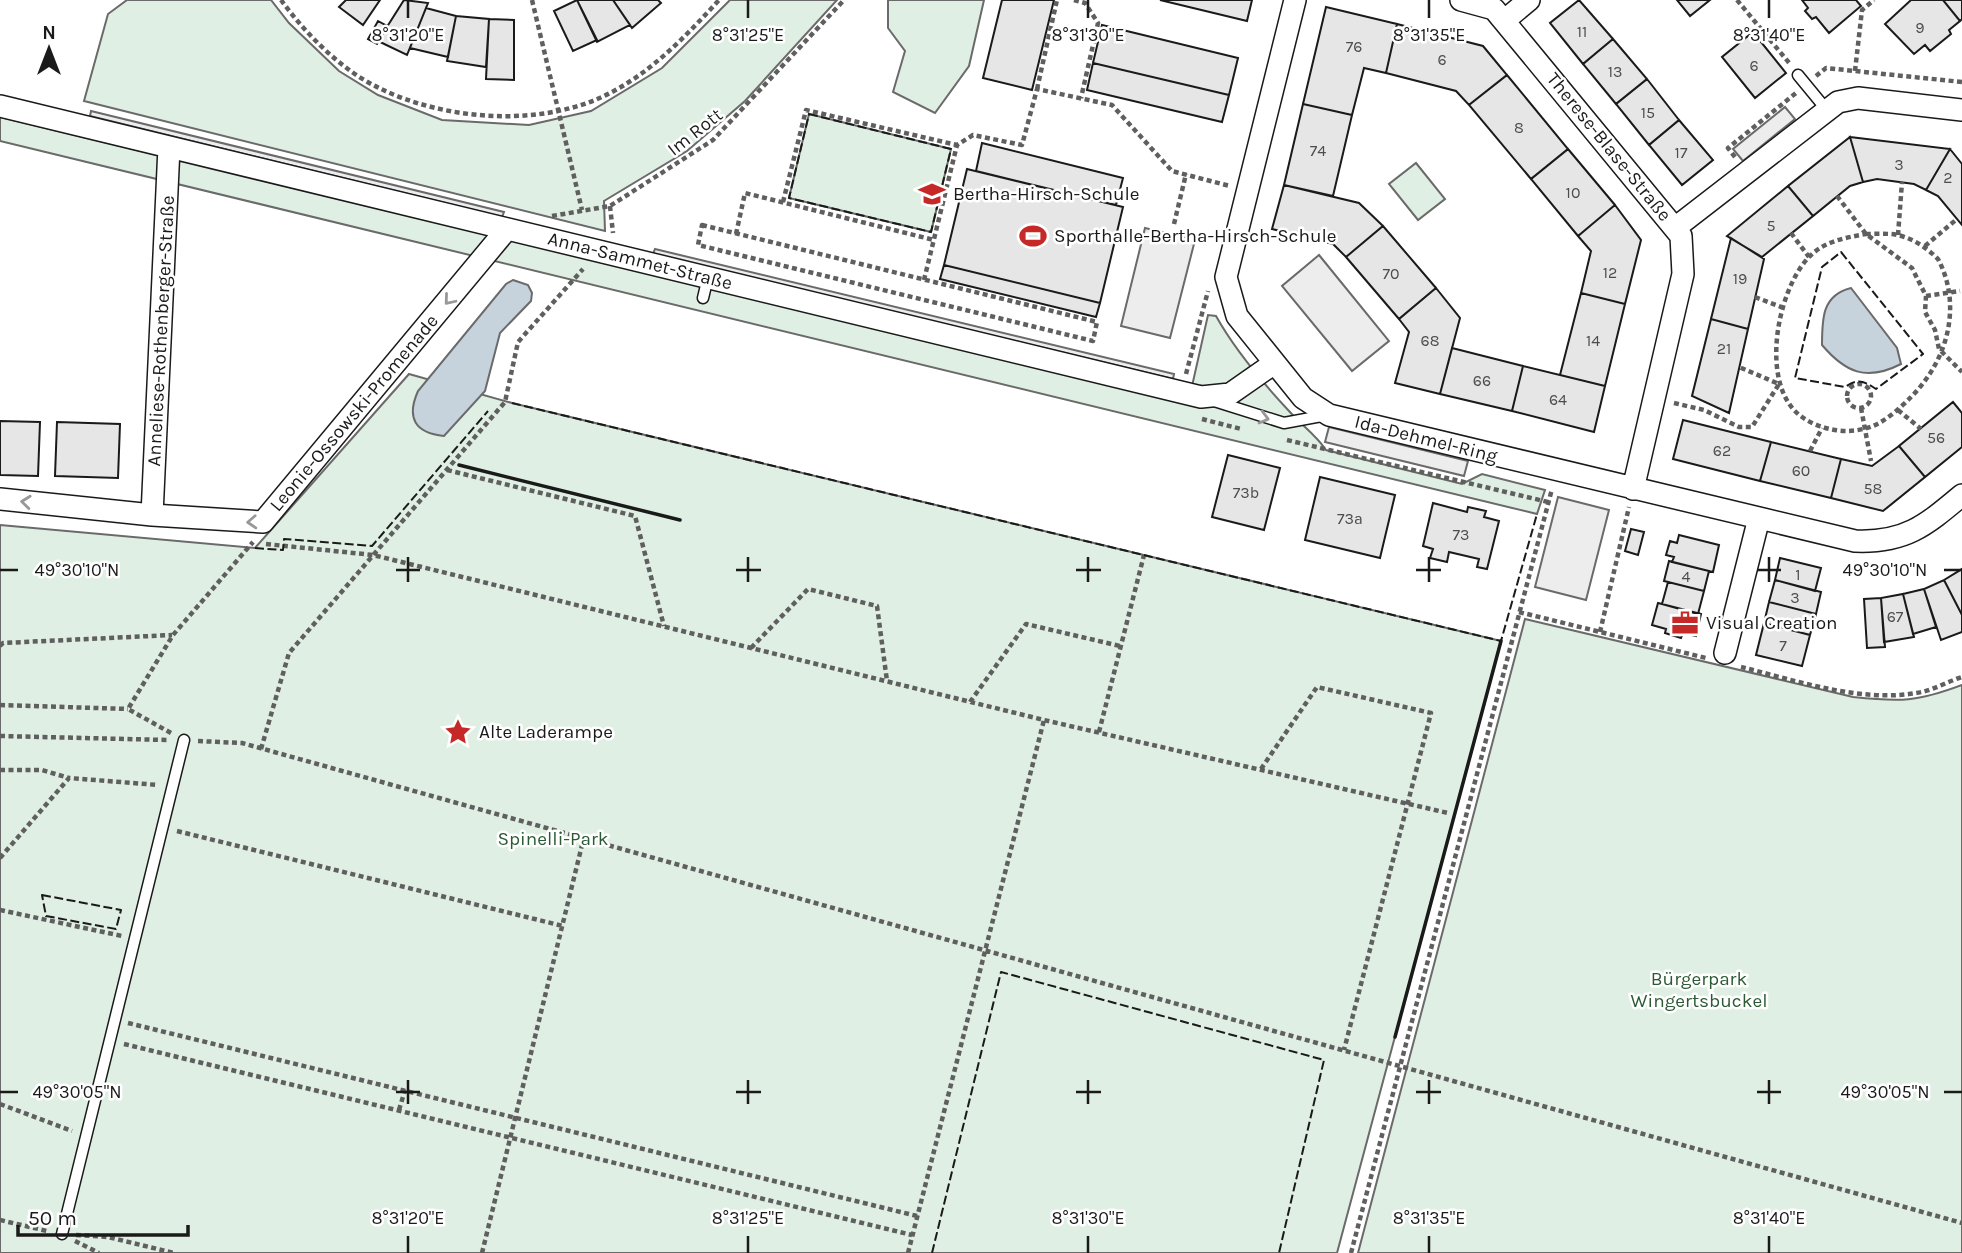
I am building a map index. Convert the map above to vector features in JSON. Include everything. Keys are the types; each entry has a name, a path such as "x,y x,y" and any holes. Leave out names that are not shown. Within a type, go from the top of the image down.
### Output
{"street":[{"name":"Ida-Dehmel-Ring","path":"1295,0 1226,276 1237,316 1303,398 1329,415 1855,541 1893,540 1927,524 1962,495"},
{"name":"Therese-Blase-Straße","path":"1461,0 1494,9 1505,20 1681,236 1683,274 1633,489"},
{"path":"1505,20 1529,0"},
{"path":"1675,228 1838,102 1858,98 1962,110"},
{"name":"Anna-Sammet-Straße","path":"0,106 508,229 705,288 1191,394 1230,394 1273,364"},
{"name":"Anneliese-Rothenberger-Straße","path":"152,515 169,147"},
{"name":"Leonie-Ossowski-Promenade","path":"0,499 152,515 263,522 508,229"},
{"path":"1725,653 1759,518"}],"lane":[{"path":"1798,75 1826,109"},
{"path":"1191,394 1238,411 1284,423 1329,415"},
{"path":"62,1234 184,740"}],"path":[{"path":"281,0 326,50 377,87 410,101 468,114 519,115 558,110 609,94 652,66 719,0"},
{"path":"533,0 582,210"},
{"name":"Im Rott","path":"531,235 543,219 610,206 713,140 844,0"},
{"path":"924,280 957,145 973,135 1022,145 1058,0"},
{"path":"1073,0 1085,3 1098,23 1081,98"},
{"path":"1737,0 1798,75"},
{"path":"1855,71 1862,10 1874,0"},
{"path":"1769,52 1775,47"},
{"path":"1037,89 1112,105 1172,171 1219,183"},
{"path":"783,202 806,110 957,145"},
{"path":"1174,223 1186,174"},
{"path":"1898,235 1902,182"},
{"path":"736,234 745,193 934,240"},
{"path":"1837,196 1866,234 1912,268 1926,296 1925,312 1944,357 1962,372"},
{"path":"1925,246 1957,219"},
{"path":"702,225 736,234 924,280 1097,322 1093,341 698,245 702,225"},
{"path":"1791,233 1809,257"},
{"path":"1954,335 1944,357 1923,385 1898,410 1865,429 1822,428 1788,407 1779,384 1775,348 1784,308 1795,278 1809,257 1832,240 1866,234 1898,235 1925,246 1948,269 1961,291 1959,302"},
{"path":"261,749 289,653 505,402 518,342 583,269"},
{"path":"1191,394 1211,280 1226,276"},
{"path":"1926,296 1961,291"},
{"path":"1755,297 1784,308"},
{"path":"1739,367 1779,384"},
{"path":"1653,398 1704,410 1739,427 1752,427 1779,384"},
{"path":"1862,384 1869,389 1871,397 1868,404 1861,408 1848,399 1848,391 1854,385 1862,384"},
{"path":"1861,408 1871,461"},
{"path":"1898,410 1921,429"},
{"path":"1810,452 1822,428"},
{"path":"447,470 635,516 664,626"},
{"path":"1352,1253 1556,471"},
{"path":"1600,632 1633,489"},
{"path":"128,709 173,635 253,542"},
{"path":"283,546 373,555 1044,720 1448,813"},
{"path":"1099,732 1144,555"},
{"path":"751,648 807,589 877,606 887,681"},
{"path":"970,702 1026,624 1120,646"},
{"path":"0,646 3,643 173,635"},
{"path":"1261,769 1317,687 1431,713 1405,804 1344,1050"},
{"path":"0,705 128,709 184,740"},
{"path":"908,1253 1044,720"},
{"path":"0,736 242,743 1962,1223"},
{"path":"0,770 41,770 69,778 172,788"},
{"path":"0,858 69,778"},
{"path":"163,828 563,926"},
{"path":"482,1253 584,837"},
{"path":"0,910 135,939"},
{"path":"114,1020 517,1116 917,1216"},
{"path":"109,1041 912,1235"},
{"path":"399,1110 405,1090"},
{"path":"0,1104 86,1136"},
{"path":"0,1220 62,1234 108,1237 174,1253"},
{"path":"62,1234 99,1253"}],"green space":[{"path":"127,0 271,0 289,23 339,71 378,95 442,120 529,125 591,111 662,68 730,0 837,0 745,101 687,151 604,201 605,231 84,101 108,14"},
{"path":"888,0 984,0 969,66 935,113 893,92 905,51 888,28"},
{"path":"809,114 951,149 931,232 789,198"},
{"path":"0,117 1188,404 1208,315 1216,316 1259,377 1326,450 1462,484 1482,474 1545,490 1537,514 0,141"},
{"path":"1416,163 1445,199 1418,220 1389,184"},
{"name":"Spinelli-Park","path":"409,374 512,403 1501,641 1337,1253 0,1253 0,525 255,548"},
{"name":"Bürgerpark Wingertsbuckel","path":"1525,619 1853,697 1908,699 1933,695 1962,685 1962,1253 1358,1253"}],"shaded area":[{"path":"1785,107 1795,119 1743,161 1733,149"},
{"path":"91,111 504,212 502,217 90,116"},
{"path":"1145,228 1195,240 1170,338 1121,326"},
{"path":"655,249 1174,374 1173,379 653,254"},
{"path":"1319,255 1389,341 1352,371 1282,286"},
{"path":"513,280 528,285 532,293 531,301 500,333 485,391 444,436 426,432 420,428 413,416 418,391 506,284"},
{"path":"1851,288 1897,348 1901,364 1877,372 1857,371 1839,362 1822,345 1822,326 1829,302 1841,291"},
{"path":"1329,427 1468,461 1464,476 1325,442"},
{"path":"1558,497 1609,510 1586,600 1535,587"}],"building":[{"path":"346,0 380,0 363,25 339,7"},
{"path":"404,0 428,3 407,55 378,41"},
{"path":"577,0 613,0 630,25 597,42"},
{"path":"577,0 597,40 573,51 554,11"},
{"path":"613,0 658,0 661,3 632,28"},
{"path":"1002,0 1054,0 1032,90 983,78"},
{"path":"1160,0 1252,0 1247,21"},
{"path":"1579,0 1613,39 1583,64 1550,23"},
{"path":"1677,0 1710,0 1690,16"},
{"path":"1802,0 1856,0 1861,6 1829,33 1816,17 1812,19 1805,11 1808,8"},
{"path":"1911,0 1943,0 1960,21 1949,30 1951,34 1930,51 1925,45 1914,54 1885,24"},
{"path":"1943,0 1962,0 1960,21"},
{"path":"1326,7 1397,24 1386,73 1364,68 1352,115 1303,104"},
{"path":"426,8 456,16 448,57 410,48"},
{"path":"456,16 489,19 486,67 447,61"},
{"path":"489,19 514,20 514,80 486,79"},
{"path":"378,21 387,26 377,44 368,39"},
{"path":"1397,24 1483,46 1507,75 1469,105 1456,91 1386,73"},
{"path":"1102,25 1238,58 1229,95 1093,63"},
{"path":"1753,32 1786,73 1755,98 1722,57"},
{"path":"1613,39 1647,79 1616,104 1583,64"},
{"path":"1093,63 1229,95 1222,122 1087,90"},
{"path":"1507,75 1568,149 1531,179 1469,105"},
{"path":"1647,79 1679,120 1649,145 1616,104"},
{"path":"1303,104 1352,115 1333,196 1284,185"},
{"path":"1679,120 1713,160 1682,185 1649,145"},
{"path":"1850,137 1863,182 1850,186 1813,216 1788,186"},
{"path":"1850,137 1950,149 1926,190 1914,184 1877,179 1863,182"},
{"path":"982,143 1123,178 1116,205 976,171"},
{"path":"1568,149 1615,205 1578,236 1531,179"},
{"path":"1950,149 1962,164 1962,225 1938,196 1926,190"},
{"name":"Sporthalle-Bertha-Hirsch-Schule","path":"967,169 1123,207 1100,303 944,265"},
{"path":"1284,185 1359,203 1383,226 1346,257 1333,244 1272,229"},
{"path":"1788,186 1813,216 1762,257 1727,236"},
{"path":"1615,205 1641,240 1625,304 1581,293 1591,251 1578,236"},
{"path":"1383,226 1436,288 1399,319 1346,257"},
{"path":"1731,238 1764,259 1748,329 1711,319"},
{"path":"944,265 1100,303 1096,317 940,279"},
{"path":"1436,288 1460,318 1440,394 1395,383 1409,332 1399,319"},
{"path":"1581,293 1625,304 1605,386 1560,375"},
{"path":"1711,319 1748,329 1729,413 1692,396"},
{"path":"1452,348 1523,366 1512,411 1440,394"},
{"path":"1523,366 1605,386 1594,432 1512,411"},
{"path":"1953,402 1962,413 1962,447 1925,477 1899,446"},
{"path":"1683,420 1771,442 1760,481 1673,459"},
{"path":"0,421 40,422 38,476 0,475"},
{"path":"57,422 120,424 118,478 55,476"},
{"path":"1771,442 1841,459 1831,498 1760,481"},
{"path":"1899,446 1925,477 1883,511 1831,498 1841,459 1872,466"},
{"path":"1228,455 1280,468 1264,530 1212,517"},
{"path":"1320,477 1395,495 1380,558 1305,540"},
{"path":"1433,503 1467,512 1468,507 1486,511 1484,517 1499,521 1487,569 1477,567 1479,559 1449,552 1447,562 1430,558 1433,549 1423,546"},
{"path":"1631,529 1644,532 1638,555 1625,551"},
{"path":"1679,535 1719,545 1713,572 1672,562 1674,557 1666,555 1670,541 1677,543"},
{"path":"1780,558 1821,568 1815,591 1775,580"},
{"path":"1669,561 1709,571 1704,591 1664,581"},
{"path":"1962,569 1962,615 1944,580"},
{"path":"1775,580 1821,592 1816,614 1769,602"},
{"path":"1944,580 1962,615 1962,632 1941,640 1924,589"},
{"path":"1668,582 1704,591 1698,614 1662,604"},
{"path":"1924,589 1936,627 1913,634 1903,594"},
{"path":"1903,594 1914,637 1884,642 1881,598"},
{"path":"1881,598 1885,647 1867,648 1864,599"},
{"path":"1769,602 1816,614 1810,635 1764,623"},
{"path":"1658,603 1701,614 1696,636 1683,633 1681,638 1652,625"},
{"path":"1764,623 1810,635 1802,666 1756,655"}],"fence":[{"path":"809,114 951,149 931,232 789,198 809,114"},
{"path":"1841,252 1923,354 1876,389 1861,382 1845,387 1795,378 1822,267 1841,252"},
{"path":"512,403 1501,641 1537,514"},
{"path":"255,548 283,550 284,539 372,546 488,411"},
{"path":"42,895 121,910 116,929 46,916 42,895"},
{"path":"932,1253 1001,972 1324,1060 1279,1253"}],"wall":[{"path":"459,465 680,520"},
{"path":"1395,1037 1501,641"}],"place":[{"name":"Bertha-Hirsch-Schule","path":"932,194"},
{"name":"Sporthalle-Bertha-Hirsch-Schule","path":"1033,236"},
{"name":"Visual Creation","path":"1685,623"},
{"name":"Alte Laderampe","path":"458,732"}]}
